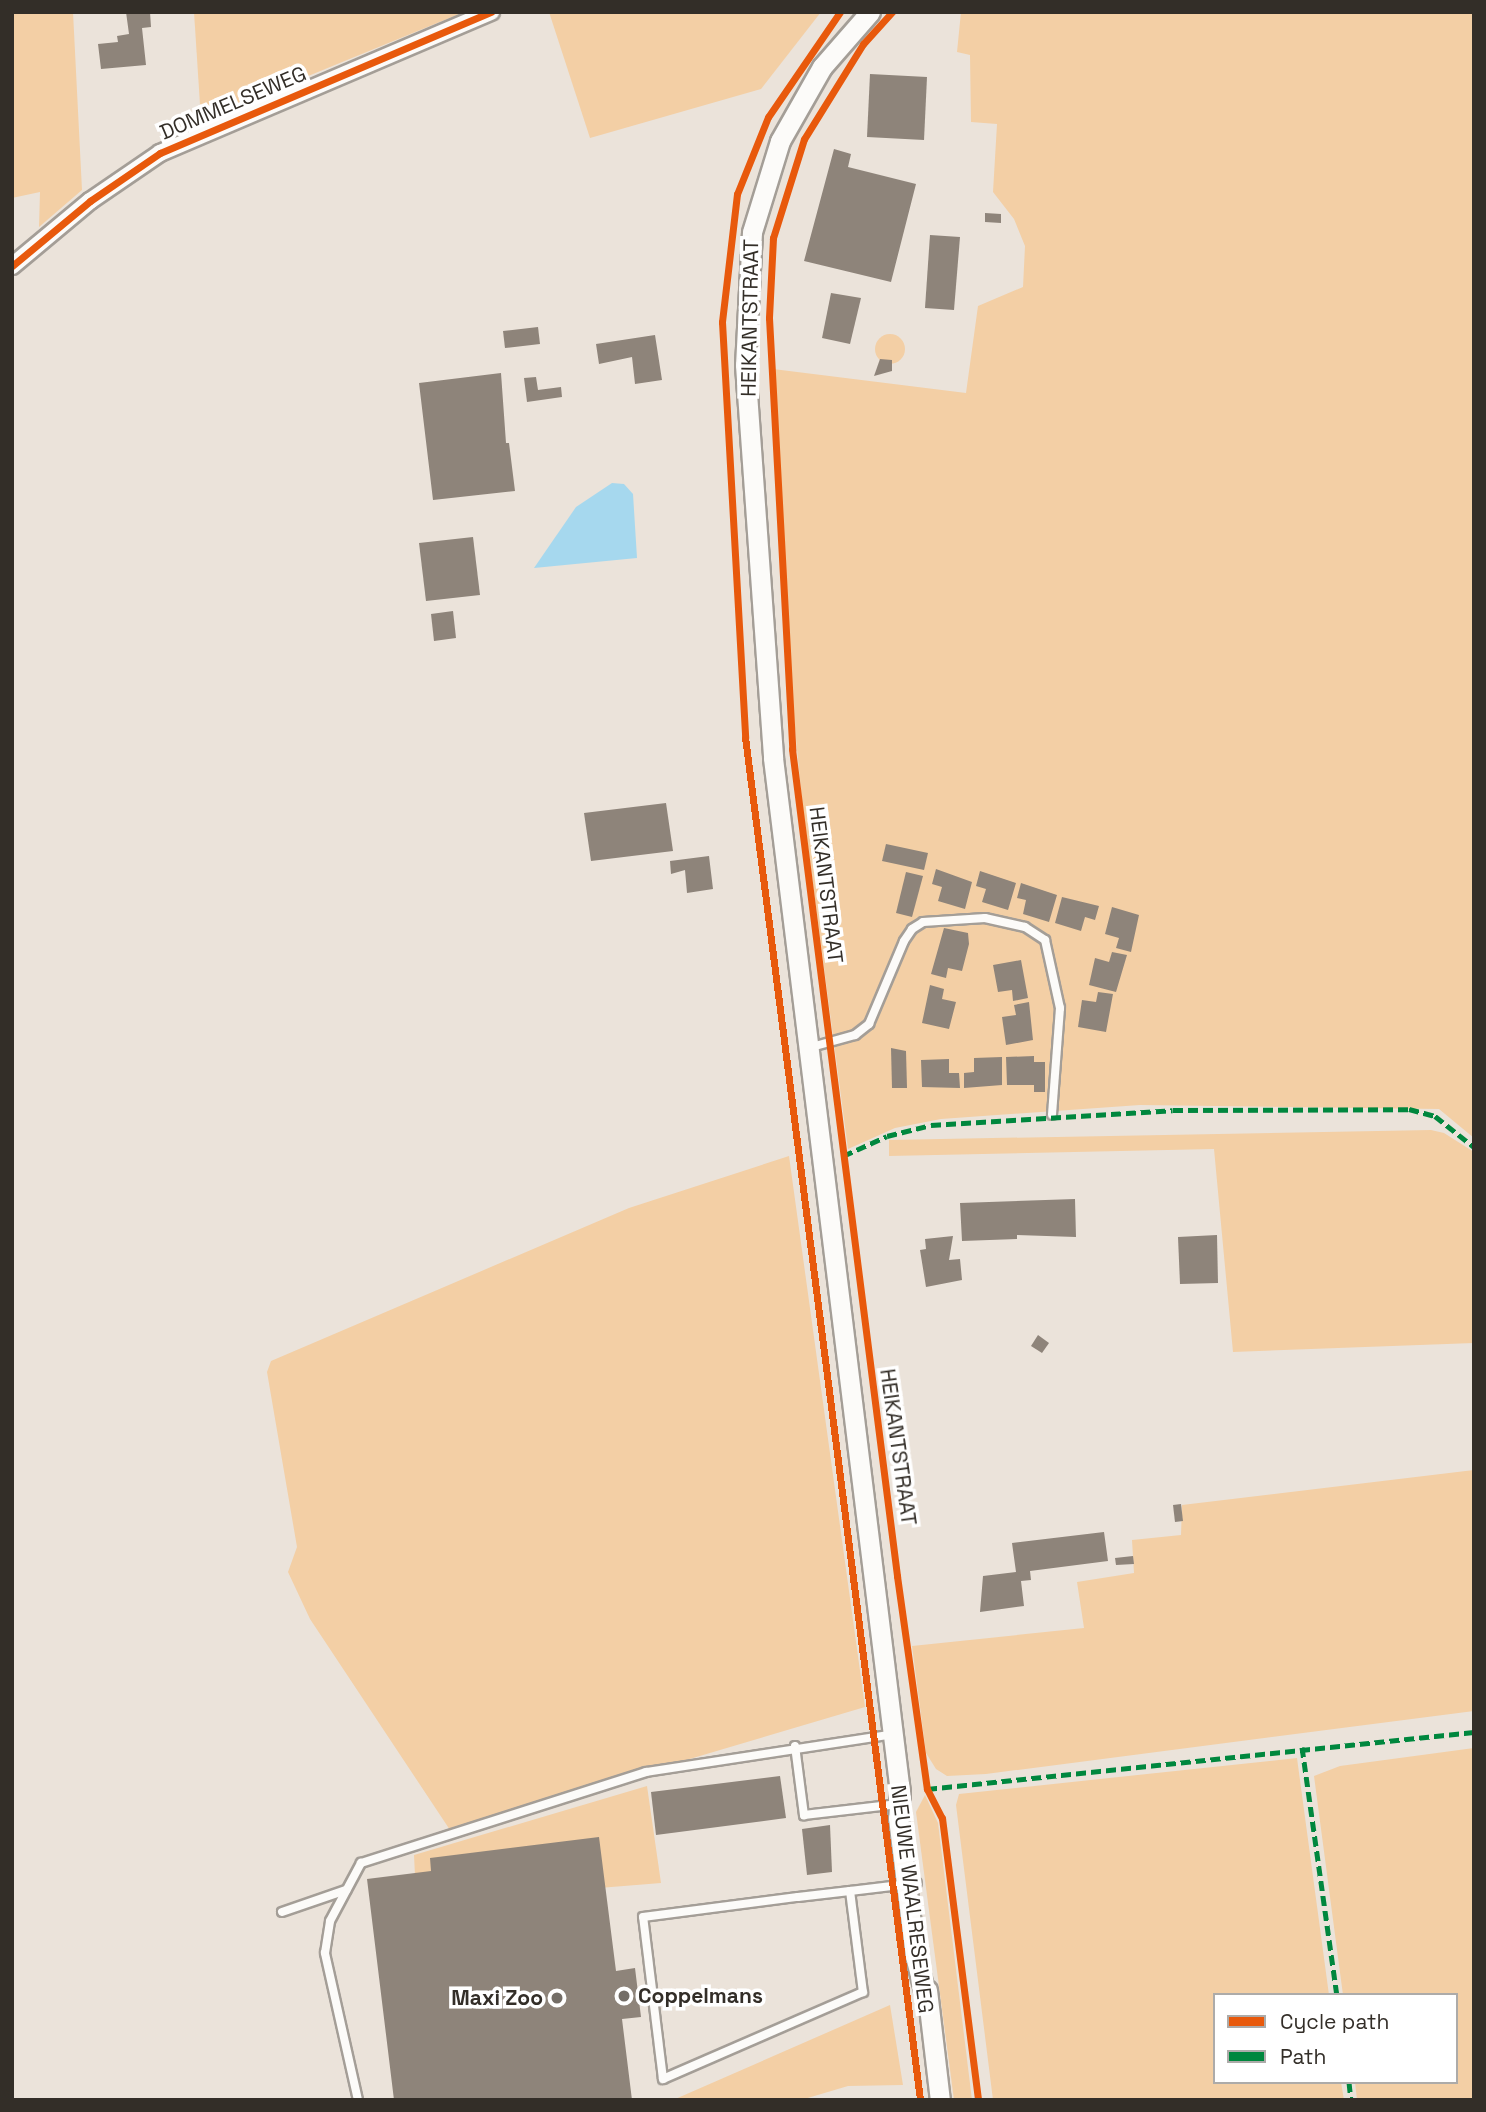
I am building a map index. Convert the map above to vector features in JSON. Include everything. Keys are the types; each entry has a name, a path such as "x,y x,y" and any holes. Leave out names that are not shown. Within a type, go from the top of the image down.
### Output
{"street":[{"name":"DOMMELSEWEG","path":"12,266 90,201 160,153 491,12"},
{"name":"HEIKANTSTRAAT","path":"870,12 822,66 780,141 752,232 745,365 773,758 888,1699"},
{"name":"NIEUWE WAALRESEWEG","path":"888,1699 899,1798 909,1819 912,1884 940,2100"}],"lane":[{"path":"808,1048 855,1035 869,1024 912,929 942,919 985,918 1025,927 1045,940 1060,1008 1052,1115"},
{"path":"358,2100 325,1953 330,1921 361,1863 646,1772 794,1746 893,1734"},
{"path":"794,1746 804,1815 899,1798"},
{"path":"850,1891 863,1992 663,2079 643,1917 850,1891 912,1884"},
{"path":"282,1912 346,1890"}],"shaded area":[{"path":"12,12 73,12 82,190 39,227 40,192 12,198"},
{"path":"194,12 464,12 201,120"},
{"path":"549,12 821,12 761,89 590,138"},
{"path":"961,12 1474,12 1474,1138 1439,1109 1140,1105 941,1119 895,1128 848,1149 802,801 781,582 773,369 966,393 978,306 1023,287 1025,246 1014,219 993,192 997,124 971,122 970,55 957,52"},
{"path":"890,334 901,338 905,349 901,360 890,364 879,360 875,349 879,338"},
{"path":"1431,1130 1444,1133 1474,1152 1474,1343 1233,1352 1214,1149 889,1156 889,1140"},
{"path":"789,1156 865,1707 450,1830 310,1619 288,1572 297,1547 267,1372 271,1361 629,1208"},
{"path":"1474,1470 1474,1711 986,1774 947,1776 936,1769 926,1753 912,1646 1084,1628 1077,1582 1134,1573 1132,1540 1181,1535 1182,1505"},
{"path":"1474,1748 1474,2100 1357,2100 1355,2084 1458,2084 1458,1993 1343,1993 1314,1776 1340,1766"},
{"path":"1297,1758 1329,1993 1213,1993 1213,2084 1341,2084 1344,2100 993,2100 956,1805 959,1794"},
{"path":"647,1786 661,1883 599,1888 419,1959 414,1855"},
{"path":"925,1795 938,1823 972,2100 954,2100 916,1812"},
{"path":"890,2005 903,2085 848,2086 801,2100 673,2100"}],"water":[{"path":"612,483 624,484 633,494 637,558 534,568 576,507"}],"building":[{"path":"126,12 150,12 151,27 142,28 146,65 101,69 98,44 118,42 117,36 129,34"},
{"path":"870,74 927,77 924,140 867,137"},
{"path":"834,149 851,154 848,167 916,184 891,282 804,261"},
{"path":"985,213 1001,214 1001,223 985,222"},
{"path":"930,235 960,237 954,310 925,308"},
{"path":"831,293 861,298 850,344 822,338"},
{"path":"538,327 540,344 505,348 503,331"},
{"path":"655,335 662,380 635,384 632,357 599,364 596,344"},
{"path":"880,359 892,360 892,371 874,376"},
{"path":"501,373 506,443 509,443 515,491 433,500 419,383"},
{"path":"536,377 538,390 561,387 562,397 527,402 524,378"},
{"path":"473,537 480,595 426,601 419,543"},
{"path":"453,611 456,638 434,641 431,614"},
{"path":"666,803 673,851 591,861 584,813"},
{"path":"886,844 928,853 924,870 882,861"},
{"path":"709,856 713,889 687,893 685,870 671,874 670,861"},
{"path":"936,869 972,882 965,909 938,901 942,887 932,884"},
{"path":"980,871 1016,883 1008,910 982,902 986,889 976,886"},
{"path":"906,872 923,876 912,917 896,913"},
{"path":"1021,883 1057,895 1049,922 1023,914 1026,900 1017,898"},
{"path":"1062,897 1099,906 1095,920 1085,917 1081,931 1055,923"},
{"path":"1112,907 1139,915 1131,952 1116,948 1119,938 1105,934"},
{"path":"944,928 968,933 969,944 962,971 948,968 946,978 931,974"},
{"path":"1112,952 1127,955 1116,992 1089,985 1095,958 1109,962"},
{"path":"1021,960 1028,998 1013,1001 1012,990 998,992 993,965"},
{"path":"930,985 944,989 942,999 956,1002 949,1029 922,1023"},
{"path":"1098,992 1113,994 1106,1032 1078,1027 1082,1000 1096,1002"},
{"path":"1029,1002 1033,1040 1006,1045 1002,1017 1016,1015 1014,1005"},
{"path":"891,1048 906,1051 907,1088 892,1088"},
{"path":"1034,1056 1034,1062 1045,1062 1045,1092 1034,1092 1034,1085 1007,1085 1006,1057"},
{"path":"1002,1057 1002,1085 964,1088 964,1073 974,1072 974,1058"},
{"path":"949,1059 949,1073 959,1073 960,1088 922,1087 921,1060"},
{"path":"1075,1199 1076,1237 1017,1235 1017,1239 962,1241 960,1203"},
{"path":"1217,1235 1218,1283 1180,1284 1178,1237"},
{"path":"953,1236 949,1260 960,1259 962,1280 926,1287 920,1250 926,1249 925,1239"},
{"path":"1038,1335 1049,1343 1042,1353 1031,1346"},
{"path":"1181,1504 1183,1521 1175,1522 1173,1505"},
{"path":"1104,1532 1108,1561 1030,1571 1031,1580 1021,1581 1024,1606 980,1612 983,1576 1016,1572 1012,1543"},
{"path":"1133,1556 1134,1564 1116,1565 1115,1558"},
{"path":"780,1776 786,1818 656,1835 651,1792"},
{"path":"830,1825 832,1872 807,1875 802,1829"},
{"path":"599,1837 616,1971 635,1968 641,2017 622,2019 632,2100 394,2100 367,1879 431,1871 430,1858"}],"marked path":[{"path":"843,1156 887,1136 931,1125 1173,1110 1409,1109 1435,1116 1474,1147"},
{"path":"927,1789 1474,1732"},
{"path":"1302,1747 1337,1993"},
{"path":"1349,2084 1351,2100"}],"cycle path":[{"path":"12,266 90,201 160,153 491,12"},
{"path":"840,12 768,117 737,194 722,322 745,737 920,2100"},
{"path":"892,12 863,44 804,139 773,238 769,318 792,749 897,1576 927,1789 942,1818 978,2100"}],"place":[{"name":"Coppelmans","path":"624,1996"},
{"name":"Maxi Zoo","path":"557,1998"}]}
